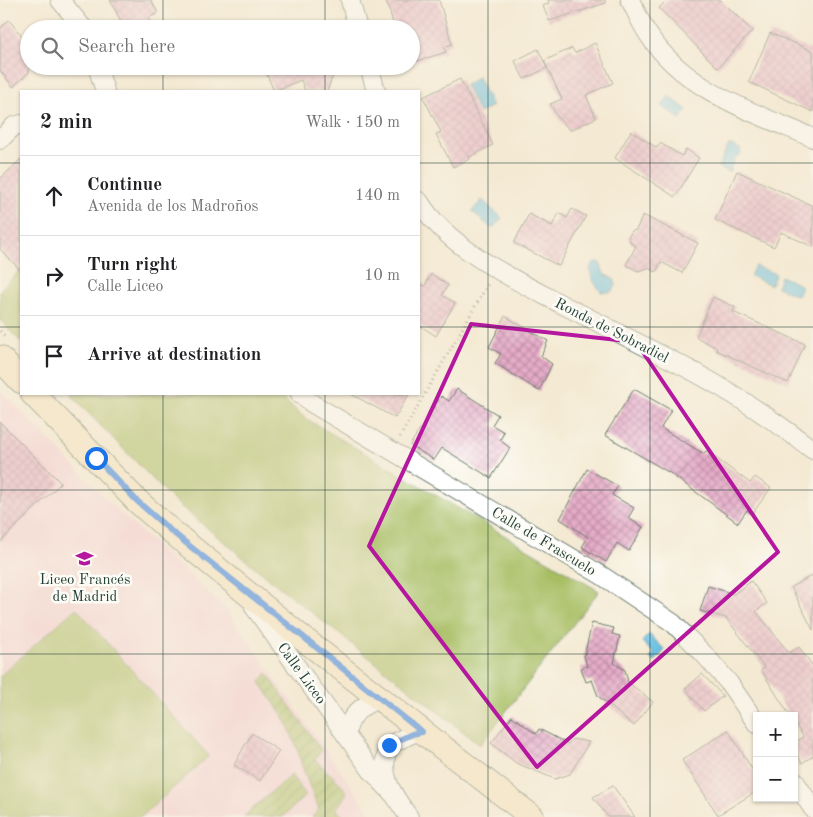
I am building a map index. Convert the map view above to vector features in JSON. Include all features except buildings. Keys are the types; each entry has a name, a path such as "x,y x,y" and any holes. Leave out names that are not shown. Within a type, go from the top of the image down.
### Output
{"street":[{"path":"60,0 77,20"},
{"path":"350,0 356,20"},
{"path":"630,0 648,34 676,67 723,100 813,138"},
{"path":"100,75 104,90"},
{"path":"372,75 376,90"},
{"path":"0,140 14,126 20,124"},
{"name":"Ronda de Sobradiel","path":"420,203 450,236 497,270 698,374 781,425 813,450"},
{"path":"0,358 20,380"},
{"path":"34,395 137,501 240,588 379,699 532,817"},
{"name":"Calle de Frascuelo","path":"301,395 312,404 601,575 673,623 703,652 729,683 753,718"},
{"name":"Calle Liceo","path":"240,588 371,770 392,793 409,817"},
{"path":"346,734 348,723 353,715 363,705 379,699"},
{"name":"Calle Liceo","path":"392,793 384,767 389,745 412,734 422,732"},
{"path":"798,786 813,810"}],"path":[{"path":"392,450 497,270"}],"highlighted area":[{"path":"471,324 636,342 778,552 537,767 369,546"}],"shaded area":[{"name":"Liceo Francés de Madrid","path":"0,389 114,507 227,610 373,817 0,817"}],"green space":[{"path":"20,270 20,341 0,320 0,290"},
{"path":"71,395 278,395 305,418 599,591 480,745 268,578 172,499"},
{"path":"76,608 209,756 141,817 0,817 0,676"},
{"path":"267,673 321,750 315,760 341,784 347,793 336,810 345,817 312,817 319,810 297,748 286,721 260,682"},
{"path":"291,775 306,795 283,817 243,817"}],"water":[{"path":"478,77 492,106 479,113 465,85"},
{"path":"669,96 687,110 680,119 662,106"},
{"path":"729,144 740,149 741,153 739,156 736,156 729,172 718,167"},
{"path":"482,200 502,218 492,229 472,211"},
{"path":"595,262 599,262 604,274 615,280 616,286 611,292 601,292 594,281 590,269"},
{"path":"755,266 776,274 771,285 750,276"},
{"path":"781,276 802,286 797,296 777,287"},
{"path":"649,634 665,650 654,662 650,658 654,654 642,642"}],"place":[{"name":"Liceo Francés de Madrid","path":"85,558"}],"route":[{"path":"96,458 137,501 171,531 422,732 412,734 389,745"}]}
